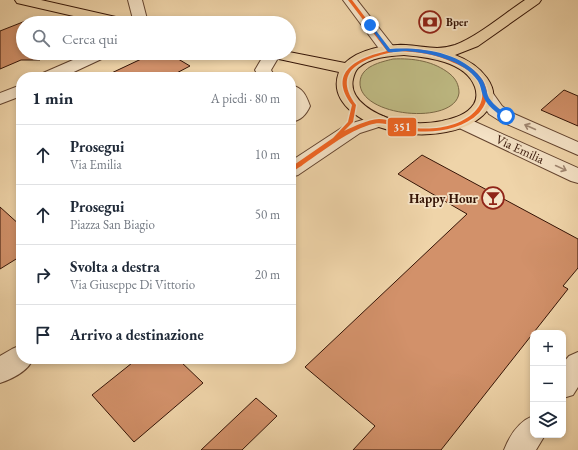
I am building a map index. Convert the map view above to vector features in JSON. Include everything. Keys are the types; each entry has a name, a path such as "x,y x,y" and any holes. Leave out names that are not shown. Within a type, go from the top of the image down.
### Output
{"main road":[{"path":"22,0 93,16"},
{"path":"437,54 460,49 472,43 534,0"},
{"path":"462,64 467,50 472,43"},
{"path":"404,50 437,54 462,64 479,79 484,87 486,96 484,103 476,114 462,122 434,129 420,129 392,125 369,116 349,100 344,86 345,77 349,69 360,60 373,54 389,51 404,50"},
{"path":"296,58 349,69"}],"street":[{"path":"136,0 139,16"},
{"path":"350,0 389,51"},
{"path":"60,72 87,60"},
{"path":"264,72 263,70 268,60"},
{"path":"0,99 16,92"},
{"path":"296,94 301,106 296,113"},
{"name":"Via Emilia","path":"486,96 495,110 578,149"},
{"path":"333,141 350,122 354,105"},
{"path":"296,167 353,129 379,121"},
{"name":"Via Emilia","path":"462,122 578,176"},
{"path":"0,371 16,360"},
{"path":"566,382 578,364"},
{"path":"519,450 530,434"}],"shaded area":[{"path":"393,59 423,61 437,66 450,74 457,82 459,90 454,103 442,110 425,113 407,113 389,110 374,103 364,94 360,82 361,77 368,68"}],"building":[{"path":"16,25 16,60 21,60 0,69 0,31"},
{"path":"139,60 180,60 190,66 179,72 114,72"},
{"path":"564,90 578,96 578,126 541,110"},
{"path":"422,155 578,239 578,268 563,286 568,289 536,330 530,330 530,337 441,450 353,450 375,426 305,367 467,214 398,174"},
{"path":"0,207 16,221 16,259 0,269"},
{"path":"131,364 183,364 203,383 134,442 92,395"},
{"path":"256,398 277,416 242,450 201,450"}],"transit line":[{"name":"351","path":"350,0 389,51"},
{"name":"351","path":"398,50 420,51 435,54 450,59 469,69 476,74 483,86 485,93 484,101 481,107 476,113 461,123 443,128 424,130 406,128 384,121 377,121 355,128 335,139 350,122 354,105 346,92 344,82 347,74 352,67 360,61 398,50"},
{"name":"351","path":"296,167 335,139"},
{"name":"351","path":"296,166 335,139"}],"place":[{"name":"Bper","path":"430,22"},
{"name":"Happy Hour","path":"493,198"}],"route":[{"path":"370,25 389,51 404,50 437,54 462,64 471,70 484,87 486,96 495,110 506,116"}]}
